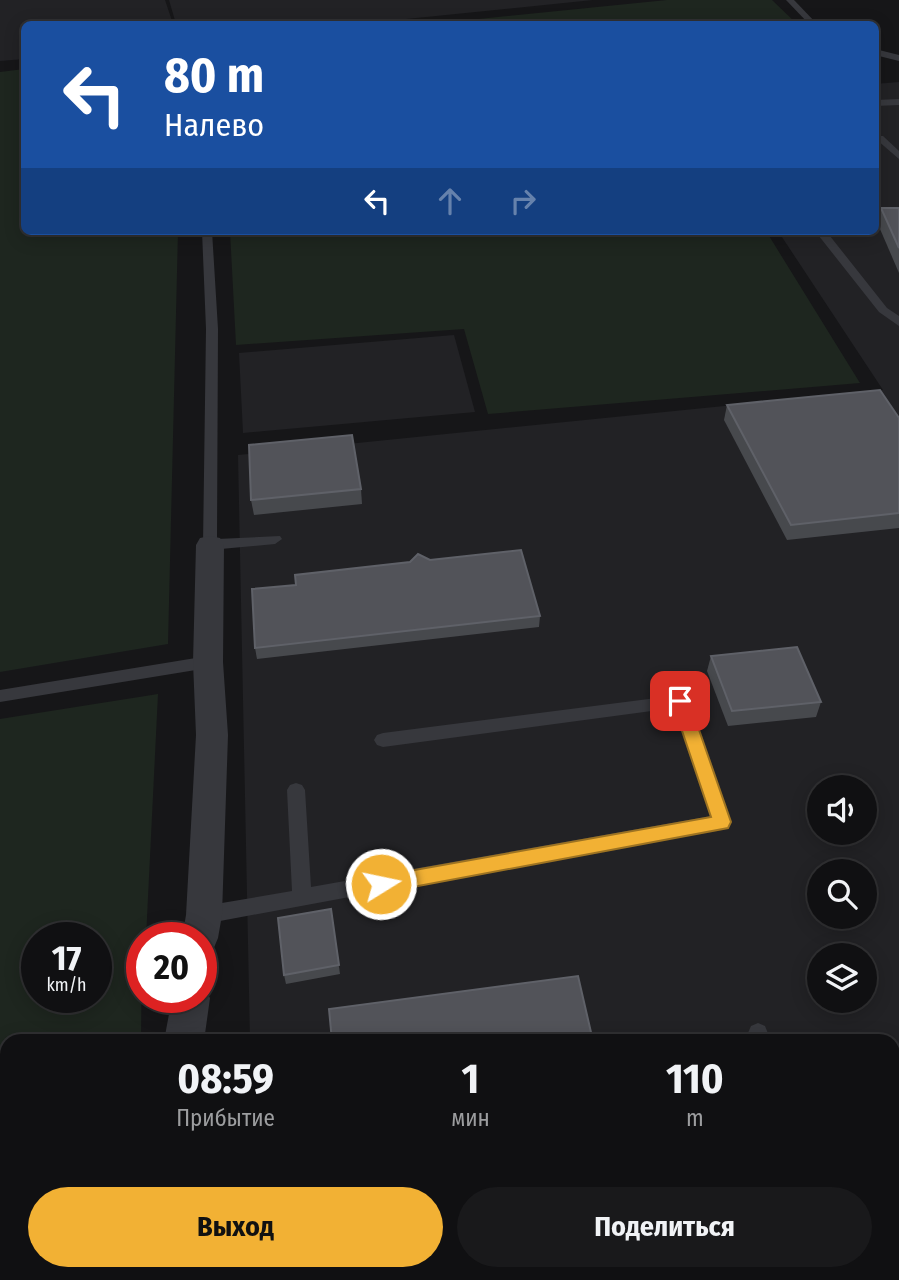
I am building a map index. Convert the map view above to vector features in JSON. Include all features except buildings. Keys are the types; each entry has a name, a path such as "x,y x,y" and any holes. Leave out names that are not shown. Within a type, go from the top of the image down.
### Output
{"street":[{"path":"202,922 212,735 208,663 209,545"},
{"path":"185,1034 189,1013"}],"lane":[{"path":"790,0 810,21"},
{"path":"879,53 899,58"},
{"path":"879,103 899,102"},
{"path":"880,138 899,156"},
{"path":"207,235 212,329 209,545 275,539"},
{"path":"823,235 883,310 899,322"},
{"path":"0,696 208,663"},
{"path":"217,922 302,899 722,822 680,701 383,740"},
{"path":"296,790 302,899"}],"shaded area":[{"path":"0,0 165,0 172,21 21,21 21,59 0,61"},
{"path":"169,0 593,0 386,21 175,21"},
{"path":"667,0 772,0 794,21 459,21"},
{"path":"21,69 21,235 178,235 168,644 0,672 0,72"},
{"path":"899,82 899,1034 250,1034 238,455 883,390 781,235 879,235 879,84"},
{"path":"230,235 768,235 860,383 488,414 464,329 236,345"},
{"path":"454,335 475,412 243,433 239,353"},
{"path":"158,694 147,922 126,922 126,1013 141,1013 141,1034 0,1034 0,719"}],"route":[{"path":"381,884 722,822 680,701"}]}
